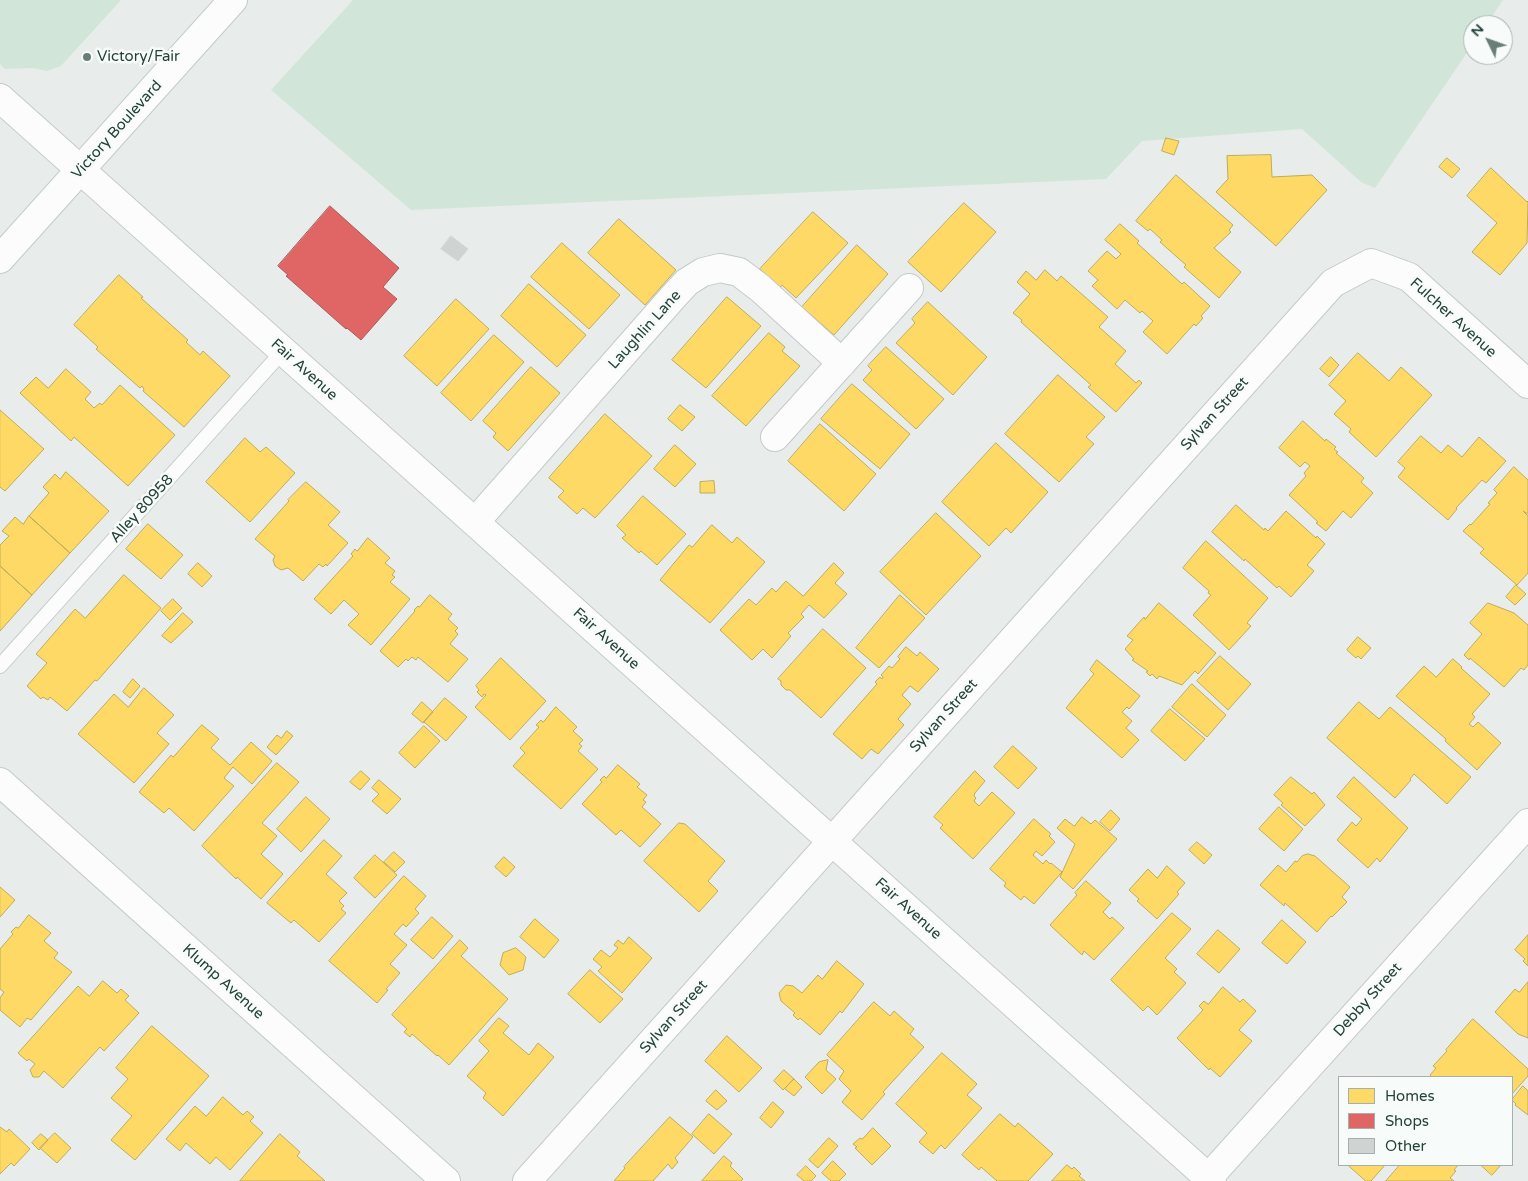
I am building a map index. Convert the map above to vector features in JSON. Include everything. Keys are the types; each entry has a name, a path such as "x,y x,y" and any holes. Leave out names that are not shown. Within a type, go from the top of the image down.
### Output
{"street":[{"name":"Victory Boulevard","path":"0,259 233,0"},
{"name":"Fair Avenue","path":"0,98 1210,1179"},
{"name":"Fulcher Avenue","path":"1371,263 1409,277 1528,384"},
{"name":"Sylvan Street","path":"527,1181 1333,283 1371,263"},
{"name":"Laughlin Lane","path":"475,522 674,296 687,282 703,272 720,268 739,272 760,288 842,362"},
{"path":"775,436 909,288"},
{"name":"Klump Avenue","path":"0,782 446,1181"},
{"name":"Debby Street","path":"1210,1179 1528,823"}],"lane":[{"name":"Alley 80958","path":"0,666 283,351"}],"green space":[{"path":"0,0 121,0 61,66 47,71 32,68 5,69 0,64"},
{"path":"353,0 1503,0 1493,15 1463,15 1463,59 1375,188 1361,182 1302,129 1142,141 1106,179 411,210 271,90"}],"building: Homes":[{"path":"1166,138 1179,141 1174,155 1162,151"},
{"path":"1271,155 1272,177 1312,175 1327,190 1276,246 1216,192 1228,179 1227,156"},
{"path":"1447,158 1460,169 1452,178 1439,167"},
{"path":"1491,168 1528,201 1527,243 1500,275 1472,252 1497,223 1467,196"},
{"path":"1176,175 1233,225 1229,230 1231,232 1214,248 1241,272 1219,298 1184,267 1186,265 1160,242 1162,240 1150,229 1148,231 1136,221"},
{"path":"964,203 996,232 941,292 908,262"},
{"path":"813,212 848,243 796,298 782,285 780,288 760,269"},
{"path":"619,219 676,270 645,305 588,253"},
{"path":"1120,224 1139,241 1137,243 1182,284 1184,282 1210,306 1201,316 1203,318 1196,326 1194,324 1167,354 1143,332 1153,321 1142,311 1140,313 1125,300 1117,309 1092,286 1098,280 1088,271 1107,251 1116,259 1121,254 1105,240"},
{"path":"562,243 620,295 589,329 531,277"},
{"path":"857,245 888,274 834,335 802,307"},
{"path":"1045,270 1057,281 1061,276 1108,317 1099,327 1126,351 1115,364 1136,383 1139,380 1142,383 1116,412 1088,387 1091,385 1013,313 1030,294 1017,282 1026,271 1036,280"},
{"path":"119,275 143,297 141,298 188,340 186,342 200,355 203,351 230,376 184,427 143,391 142,386 140,388 96,349 98,347 74,325"},
{"path":"529,284 586,335 557,367 501,316"},
{"path":"727,297 761,326 706,388 672,360"},
{"path":"456,299 489,329 437,386 404,356"},
{"path":"928,302 987,357 953,395 896,343 915,323 912,319"},
{"path":"769,333 785,347 782,351 800,366 746,426 712,396"},
{"path":"494,335 524,362 471,421 441,393"},
{"path":"886,347 944,399 916,429 863,380 872,370 868,366"},
{"path":"1358,353 1389,381 1401,367 1432,395 1376,457 1349,432 1351,429 1334,414 1346,401 1329,385"},
{"path":"1331,357 1339,365 1329,377 1320,369"},
{"path":"531,367 560,393 508,451 493,437 496,433 483,421"},
{"path":"66,369 91,392 85,399 94,408 100,403 102,405 120,385 175,435 128,486 74,437 71,441 20,393 36,377 48,388"},
{"path":"1058,375 1105,417 1086,437 1094,444 1059,482 1005,434"},
{"path":"852,384 910,434 880,469 821,419"},
{"path":"680,405 695,417 682,431 668,419"},
{"path":"0,410 44,449 5,491 0,487"},
{"path":"605,414 652,456 595,518 583,508 577,514 558,497 564,491 549,478"},
{"path":"1303,421 1325,441 1326,439 1336,447 1334,449 1338,452 1336,453 1364,478 1361,482 1373,493 1351,518 1343,511 1326,531 1289,495 1306,476 1304,473 1310,466 1305,462 1300,467 1279,448"},
{"path":"820,424 876,474 844,511 788,461"},
{"path":"1421,436 1441,453 1448,445 1462,457 1479,437 1506,461 1486,483 1482,480 1456,508 1448,520 1398,477 1405,468 1398,462"},
{"path":"245,438 260,452 266,447 295,473 250,522 206,482"},
{"path":"996,443 1048,492 1011,533 1006,528 989,546 942,502"},
{"path":"675,445 696,464 675,487 654,469"},
{"path":"1514,467 1528,480 1528,514 1523,511 1528,516 1528,573 1517,585 1480,553 1484,549 1463,531 1490,504 1488,503 1497,493 1494,490"},
{"path":"66,472 109,511 70,553 29,516 49,493 43,487 55,474 60,479"},
{"path":"714,481 715,493 700,493 700,482"},
{"path":"306,482 340,512 328,525 348,543 327,566 326,564 323,567 319,564 303,581 288,568 281,570 275,566 273,560 275,556 255,539"},
{"path":"643,496 686,534 657,565 622,538 626,535 617,526"},
{"path":"1236,505 1264,530 1265,528 1268,531 1286,511 1325,544 1307,565 1314,571 1291,597 1279,586 1277,588 1245,559 1244,561 1212,532"},
{"path":"936,513 981,556 926,615 880,572"},
{"path":"29,516 70,553 32,595 0,566 0,545 9,536 2,531 15,517 23,524"},
{"path":"148,524 183,555 161,579 126,549"},
{"path":"712,525 732,543 737,537 765,562 710,623 660,580 689,545 692,547"},
{"path":"368,538 390,558 385,563 395,571 392,575 395,577 390,582 410,599 371,645 348,625 359,614 344,600 331,614 314,599 353,556 351,554 355,549 357,551"},
{"path":"1206,541 1268,598 1247,623 1251,626 1229,650 1193,615 1211,595 1183,568"},
{"path":"198,563 212,576 202,587 188,574"},
{"path":"834,563 844,573 835,583 847,594 824,618 809,605 801,614 804,617 788,633 791,636 772,658 763,649 752,660 720,630 749,599 756,605 772,588 776,592 786,581 803,596"},
{"path":"0,566 32,595 0,631"},
{"path":"124,575 161,608 97,681 95,680 67,711 50,697 48,700 43,697 41,699 27,686 47,663 36,654 75,609 85,618"},
{"path":"1516,585 1526,594 1515,605 1506,597"},
{"path":"430,595 452,614 448,619 458,628 455,631 458,634 450,644 468,659 448,682 418,657 416,660 412,657 408,661 406,659 398,667 380,651 414,610"},
{"path":"900,595 925,618 879,668 856,648"},
{"path":"173,599 182,608 170,620 161,611"},
{"path":"1159,603 1216,653 1198,674 1195,671 1182,685 1159,676 1157,679 1152,674 1150,676 1146,672 1148,671 1132,660 1134,659 1125,649 1133,640 1127,636"},
{"path":"1488,603 1514,613 1528,625 1528,665 1524,670 1521,668 1504,687 1464,655 1482,634 1470,623"},
{"path":"183,613 193,622 171,643 162,636"},
{"path":"823,629 866,668 821,718 790,690 786,690 778,679"},
{"path":"1358,637 1371,648 1361,659 1358,656 1356,658 1347,650"},
{"path":"906,647 917,656 920,652 939,669 918,692 910,686 902,695 911,704 898,719 904,725 878,754 871,749 862,759 833,734 877,684 875,682 880,677 882,679 881,675 889,666 892,668 900,659 898,657"},
{"path":"1220,656 1251,684 1228,710 1197,681"},
{"path":"501,658 546,701 510,740 475,707 486,695 484,694 482,697 477,692 479,690 476,686"},
{"path":"1453,659 1490,694 1472,714 1475,717 1469,724 1473,727 1478,722 1501,743 1477,770 1445,741 1446,739 1396,696 1424,666 1436,677"},
{"path":"1097,660 1140,696 1129,709 1127,707 1122,712 1132,721 1126,728 1139,740 1122,758 1066,708 1094,674 1090,670"},
{"path":"133,679 140,686 130,698 123,692"},
{"path":"1192,684 1226,715 1207,737 1172,707"},
{"path":"144,688 174,715 157,733 169,744 134,783 78,734 114,694 128,707"},
{"path":"445,698 467,717 446,741 424,722"},
{"path":"422,702 433,712 423,723 412,714"},
{"path":"1359,702 1379,719 1390,707 1471,777 1447,804 1414,774 1395,798 1327,738"},
{"path":"556,707 577,727 573,731 583,740 579,744 582,746 578,751 598,769 561,809 513,766 525,753 520,748 539,727 536,725 541,720 543,722"},
{"path":"1170,709 1205,739 1185,761 1151,731"},
{"path":"202,725 219,739 211,748 230,765 251,742 272,761 252,784 233,767 224,778 234,786 194,831 169,808 164,813 139,792 171,755 173,757"},
{"path":"424,726 440,741 415,768 399,753"},
{"path":"287,731 293,736 276,755 267,747 277,735 281,738"},
{"path":"1013,746 1037,768 1018,789 994,767"},
{"path":"277,763 299,782 262,823 277,836 261,854 283,874 261,899 237,877 236,879 202,846"},
{"path":"618,765 640,784 637,787 647,795 643,800 646,802 642,807 661,824 640,847 621,830 616,835 582,804 602,782 600,780 604,776 606,778"},
{"path":"361,771 370,779 360,790 350,782"},
{"path":"975,771 985,781 975,793 974,796 976,798 974,801 979,806 992,792 1015,813 973,859 940,828 943,825 934,817"},
{"path":"1291,777 1312,794 1314,792 1325,805 1305,826 1281,805 1283,803 1274,795"},
{"path":"1354,777 1408,828 1380,862 1377,858 1368,868 1337,840 1352,822 1356,826 1362,819 1337,797"},
{"path":"379,780 401,799 387,814 372,801 379,794 372,788"},
{"path":"306,797 330,819 301,852 277,829"},
{"path":"1279,807 1303,829 1284,851 1259,829"},
{"path":"1111,810 1120,819 1110,831 1100,822"},
{"path":"1082,817 1091,824 1095,820 1117,839 1073,889 1060,877 1075,844 1057,828 1065,819 1074,826"},
{"path":"1034,819 1051,834 1049,836 1055,842 1042,856 1036,851 1033,855 1043,864 1046,860 1062,872 1034,904 1024,896 1021,900 1004,886 1006,883 990,869"},
{"path":"679,823 685,824 725,861 708,881 718,891 699,912 644,861"},
{"path":"324,840 342,856 326,874 347,893 339,901 344,906 341,909 346,913 319,942 294,920 291,923 267,903"},
{"path":"1197,842 1212,855 1204,864 1189,850"},
{"path":"394,852 405,862 395,872 384,862"},
{"path":"1308,854 1315,856 1350,887 1342,897 1347,902 1317,932 1285,903 1284,906 1260,885 1278,865 1286,872 1295,861 1297,862 1302,856"},
{"path":"375,855 397,875 375,898 354,878"},
{"path":"504,857 515,867 506,877 495,867"},
{"path":"1167,866 1185,883 1177,892 1179,894 1157,919 1137,901 1139,899 1129,890 1148,869 1157,878"},
{"path":"404,876 426,896 415,909 419,913 406,927 403,924 394,934 407,945 390,964 400,973 377,1003 329,961"},
{"path":"1086,881 1111,903 1103,912 1124,928 1094,960 1084,951 1082,955 1050,925 1077,895 1075,893"},
{"path":"0,887 15,900 0,917"},
{"path":"1172,913 1191,929 1165,958 1177,969 1174,972 1186,983 1157,1015 1148,1006 1143,1011 1111,980"},
{"path":"29,915 51,933 44,941 58,953 54,958 72,972 31,1020 27,1018 20,1027 0,1010 0,998 4,992 0,989 0,949 13,934 11,932 16,927 18,928"},
{"path":"432,917 453,936 433,959 411,940"},
{"path":"535,919 559,940 544,958 520,937"},
{"path":"1282,920 1306,942 1287,964 1262,943"},
{"path":"1218,930 1240,949 1219,973 1197,954"},
{"path":"1528,935 1528,966 1523,961 1525,959 1515,950"},
{"path":"629,937 652,958 622,993 598,971 602,967 593,959 601,950 610,957 618,948 614,945 618,940 623,944"},
{"path":"460,940 468,948 461,956 508,999 449,1065 412,1034 410,1037 404,1032 407,1029 392,1015"},
{"path":"516,948 526,957 523,970 509,975 500,965 503,953"},
{"path":"837,961 864,984 842,1013 840,1011 820,1035 800,1018 798,1020 793,1015 795,1013 781,1001 779,993 786,985 793,986 802,993 818,975 822,979"},
{"path":"590,970 623,999 600,1023 568,994"},
{"path":"103,981 117,993 121,989 129,996 125,1000 139,1013 104,1051 100,1047 63,1088 44,1071 39,1077 33,1077 30,1070 35,1064 29,1059 27,1061 18,1053 78,986 89,996"},
{"path":"1528,982 1528,1038 1518,1034 1495,1012 1515,989 1519,992"},
{"path":"1223,987 1240,1002 1243,999 1256,1011 1239,1030 1252,1041 1220,1077 1210,1068 1209,1070 1177,1038 1203,1010 1199,1006 1204,1001 1208,1004"},
{"path":"874,1002 890,1016 894,1011 914,1029 910,1034 924,1047 883,1092 885,1094 862,1120 842,1102 851,1091 839,1079 844,1071 827,1055"},
{"path":"499,1018 509,1026 503,1033 529,1055 538,1043 554,1057 503,1116 483,1098 486,1093 467,1076 489,1051 479,1041"},
{"path":"1473,1019 1528,1069 1528,1076 1513,1093 1513,1076 1431,1076 1436,1068 1433,1066"},
{"path":"152,1026 209,1076 135,1160 111,1140 132,1116 111,1098 128,1079 116,1068"},
{"path":"727,1036 762,1068 739,1092 705,1061"},
{"path":"942,1053 977,1084 967,1095 982,1108 945,1149 941,1145 933,1154 919,1142 927,1133 896,1104"},
{"path":"828,1060 826,1070 836,1079 822,1094 805,1077 819,1062"},
{"path":"784,1070 794,1079 783,1090 774,1081"},
{"path":"794,1079 802,1087 794,1096 785,1089"},
{"path":"1523,1086 1528,1091 1528,1115 1515,1105 1513,1099"},
{"path":"716,1090 727,1101 717,1110 706,1101"},
{"path":"223,1097 243,1115 247,1111 254,1117 250,1121 263,1133 230,1170 216,1157 210,1164 186,1143 180,1151 166,1139 195,1106 206,1116"},
{"path":"773,1102 784,1112 771,1128 760,1118"},
{"path":"709,1114 732,1134 714,1154 692,1134"},
{"path":"1000,1114 1015,1127 1018,1123 1053,1154 1028,1181 997,1181 981,1167 979,1170 962,1155"},
{"path":"670,1117 693,1137 675,1158 678,1162 672,1169 668,1164 653,1181 614,1181 624,1167"},
{"path":"0,1127 7,1132 9,1129 30,1149 14,1166 11,1163 0,1174"},
{"path":"873,1128 891,1146 872,1165 853,1144 860,1138 862,1139"},
{"path":"55,1133 71,1148 57,1163 40,1148"},
{"path":"41,1134 48,1140 39,1150 32,1143"},
{"path":"280,1134 300,1152 297,1156 325,1181 240,1181"},
{"path":"829,1138 838,1146 818,1168 809,1160"},
{"path":"724,1156 732,1163 730,1166 743,1179 741,1181 702,1181"},
{"path":"833,1161 846,1174 839,1181 831,1181 822,1173"},
{"path":"1067,1165 1072,1169 1074,1167 1081,1174 1079,1176 1085,1181 1052,1181"},
{"path":"806,1166 816,1176 811,1181 804,1181 797,1175"},
{"path":"1349,1166 1384,1166 1371,1181 1366,1181"},
{"path":"1399,1166 1457,1166 1454,1170 1456,1171 1450,1178 1454,1181 1386,1181"},
{"path":"1482,1166 1500,1166 1492,1175"}],"building: Shops":[{"path":"330,206 399,268 383,287 397,299 361,340 286,276 288,275 278,266"}],"building: Other":[{"path":"451,236 468,249 458,261 441,249"}],"place":[{"name":"Victory/Fair","path":"87,57"}]}
